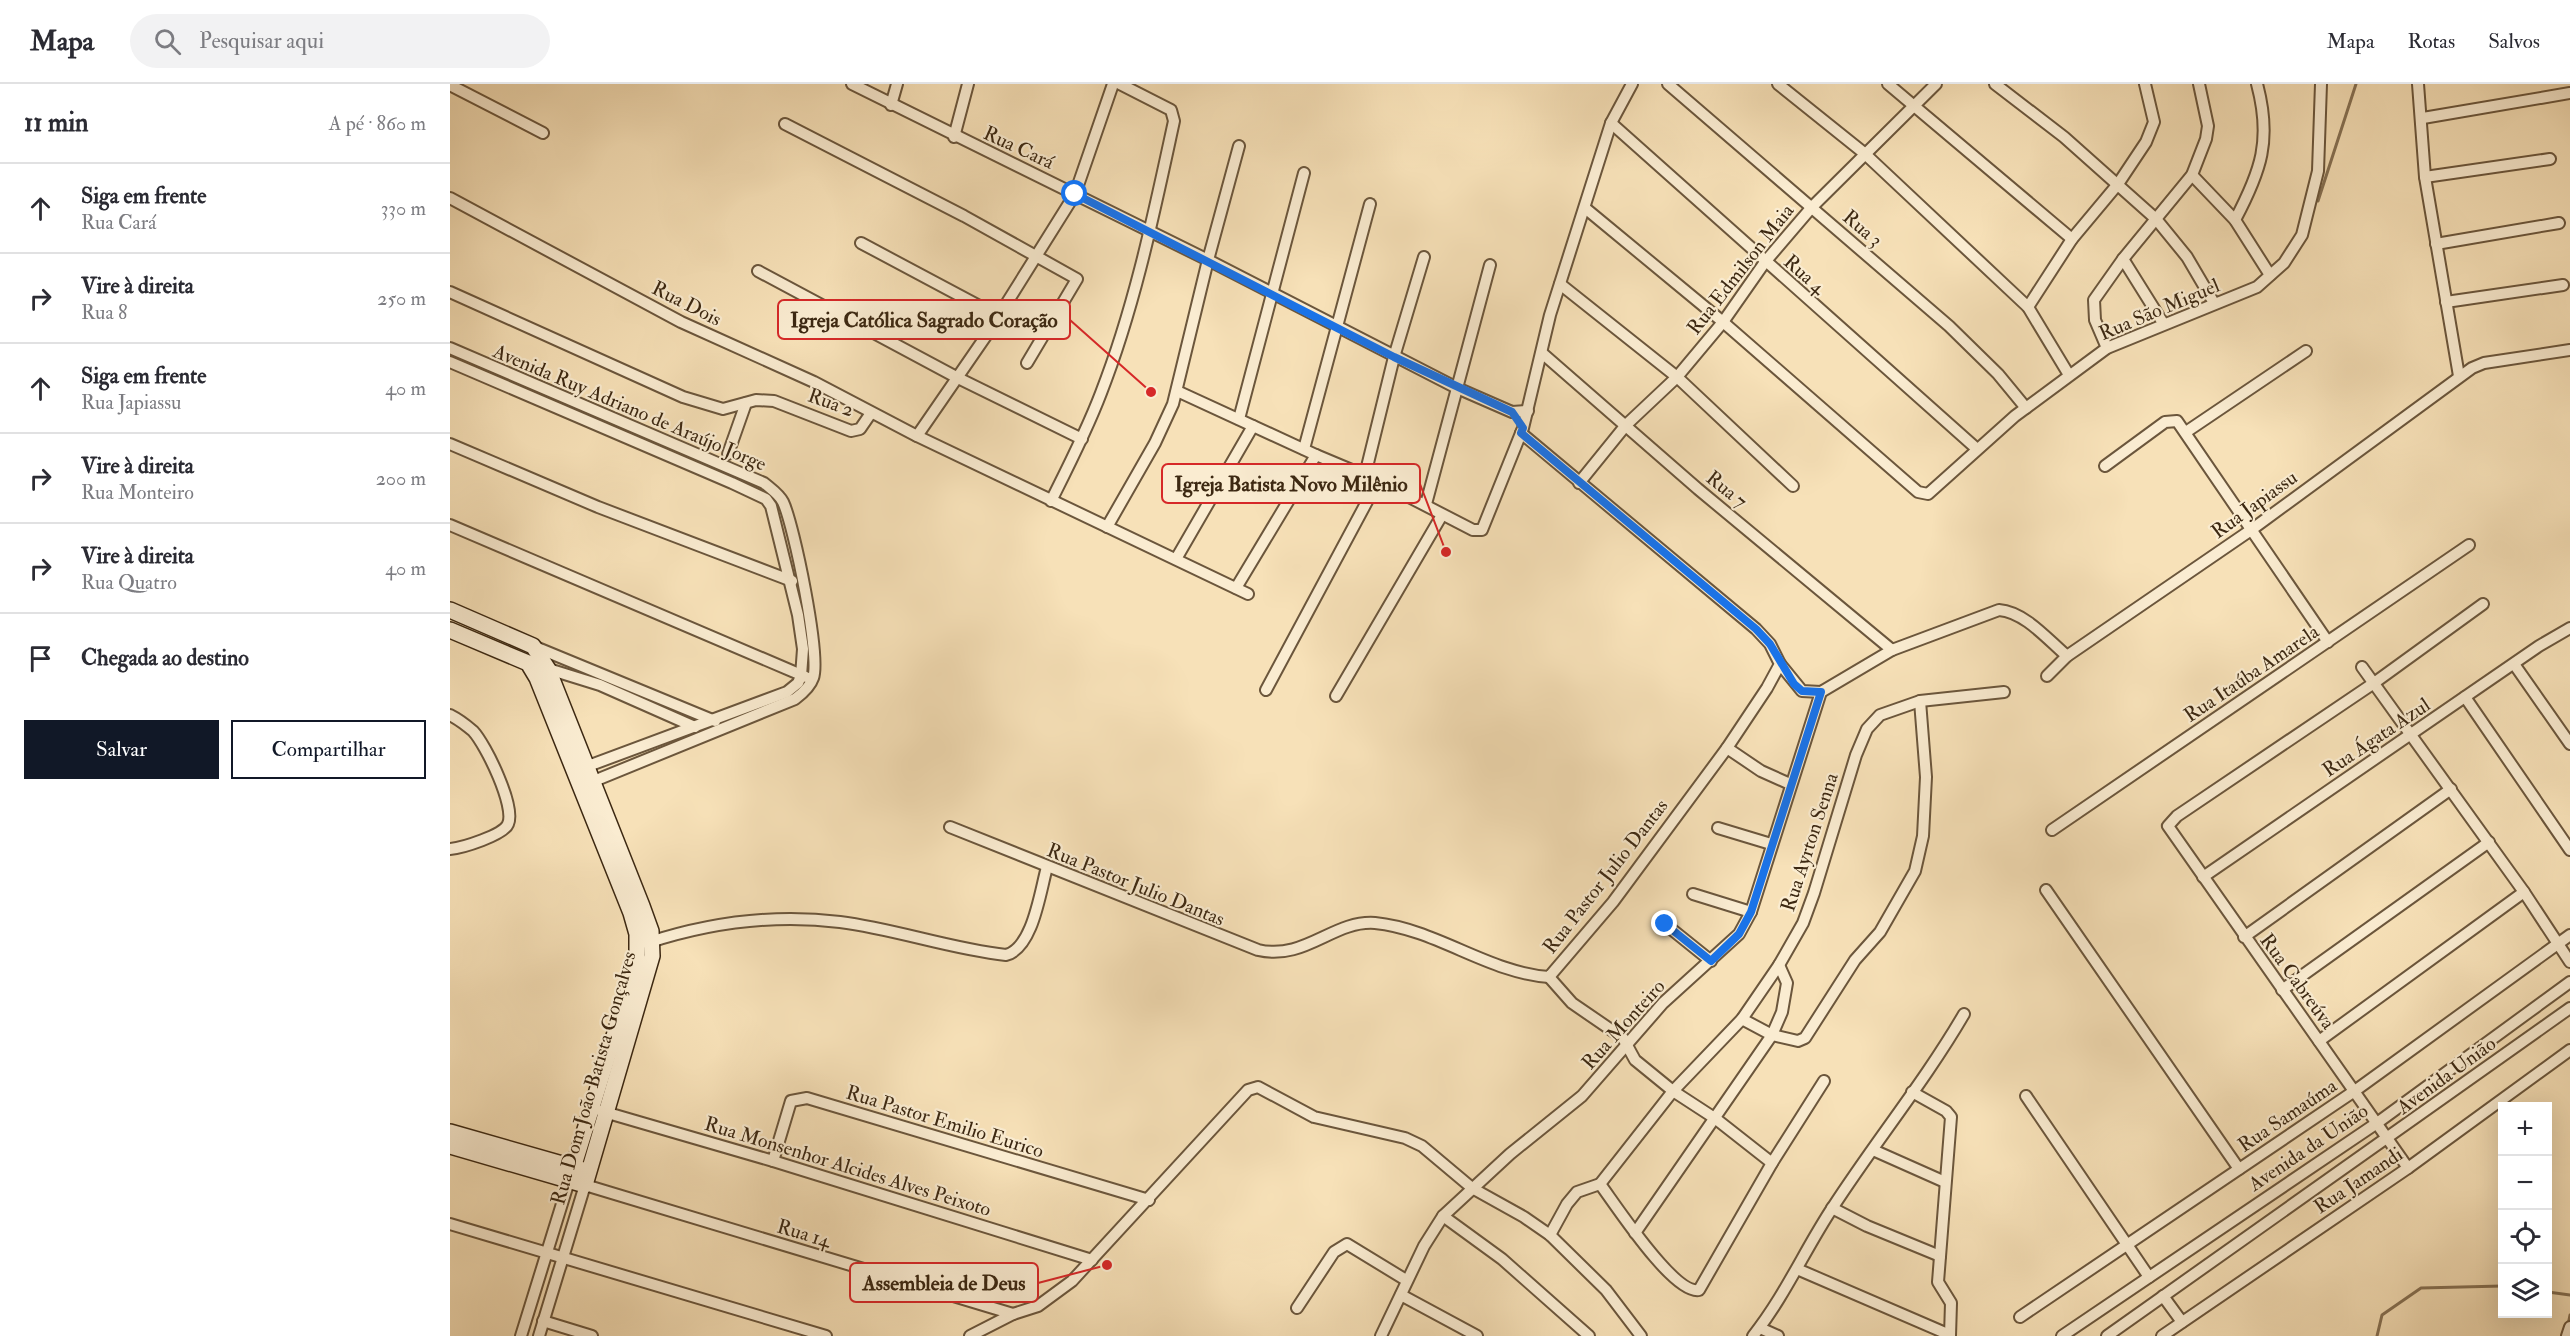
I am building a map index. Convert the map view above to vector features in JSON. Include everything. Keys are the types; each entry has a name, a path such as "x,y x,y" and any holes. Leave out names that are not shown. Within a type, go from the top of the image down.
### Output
{"street":[{"name":"Rua Cará","path":"852,84 954,137 1208,260 1457,388 1512,412 1528,411"},
{"path":"891,105 897,84"},
{"path":"954,137 968,84"},
{"path":"917,436 958,378 1075,194 1113,84"},
{"path":"1051,501 1082,439 1114,354 1150,231 1173,126 1174,116 1171,110 1120,84"},
{"path":"1177,391 1378,481 1426,504 1443,516 1480,532 1484,528 1522,430 1560,284 1611,123 1632,84"},
{"name":"Rua 3","path":"1668,84 1949,326 1998,374 2026,408"},
{"path":"1778,84 1864,153 2028,307 2068,375"},
{"path":"1888,84 2072,239"},
{"name":"Rua Edmilson Maia","path":"1579,483 1626,425 1677,377 1723,322 1765,262 1812,207 1936,84"},
{"path":"1995,84 2064,137 2156,219 2187,257 2214,303"},
{"path":"2028,307 2072,239 2118,184 2146,142 2154,122 2145,84"},
{"path":"2107,348 2095,320 2094,300 2123,259 2192,175 2206,139 2208,126 2199,84"},
{"path":"2235,220 2263,158 2263,113 2257,84"},
{"name":"Rua São Miguel","path":"1723,322 1918,492 1928,494 2026,408 2107,348 2163,323 2257,287 2284,263 2302,236 2319,171 2321,84"},
{"path":"2418,84 2423,118 2426,177 2459,376"},
{"path":"450,85 543,133"},
{"path":"2423,118 2570,93"},
{"name":"Rua 4","path":"1611,123 1977,449"},
{"path":"785,124 964,216 1077,279 1027,363"},
{"path":"1107,527 1155,443 1177,391 1208,260 1239,146"},
{"path":"2426,177 2550,159"},
{"path":"1239,419 1274,295 1304,173"},
{"path":"2192,175 2235,220 2270,275"},
{"name":"Rua Dois","path":"451,200 681,322 813,382 871,413"},
{"path":"1304,449 1370,204"},
{"path":"1585,208 1723,322"},
{"path":"2436,244 2559,223"},
{"path":"861,243 998,316"},
{"path":"1365,475 1394,357 1424,257"},
{"path":"2123,259 2163,323"},
{"path":"1426,504 1490,265"},
{"path":"758,271 958,378 1082,439"},
{"path":"1560,284 1677,377 1793,486"},
{"path":"2446,302 2563,285"},
{"name":"Rua 2","path":"450,292 694,401 723,409 764,399 787,404 851,431 860,429 871,413 1248,594"},
{"name":"Avenida Ruy Adriano de Araújo Jorge","path":"450,348 764,483 783,502 803,583 815,650 813,679"},
{"name":"Rua Japiassu","path":"2047,676 2067,656 2251,530 2459,376 2484,363 2570,350"},
{"path":"2186,432 2306,351"},
{"name":"Rua 7","path":"1542,353 1892,650"},
{"name":"Avenida Ruy Adriano de Araújo Jorge","path":"450,362 766,499 775,518 803,649 801,676"},
{"path":"728,454 746,403"},
{"path":"1512,412 1522,430 1579,483 1756,629 1770,644 1794,684 1802,691 1821,692 1892,650 1999,610 2007,611 2028,622 2067,656"},
{"path":"2104,466 2165,422 2177,421 2328,642"},
{"path":"1176,559 1253,426"},
{"path":"450,444 598,507 788,581 803,583"},
{"path":"1236,588 1316,455"},
{"path":"1266,690 1378,481"},
{"path":"1336,696 1443,516"},
{"path":"450,525 801,676 813,679 806,691 795,699 710,733 584,776"},
{"name":"Rua Itaúba Amarela","path":"2052,830 2469,545"},
{"path":"2374,682 2483,604"},
{"path":"450,610 727,726"},
{"name":"Rua Ágata Azul","path":"2203,878 2465,697 2570,628"},
{"path":"450,630 528,663 600,685 710,733"},
{"path":"533,646 548,669 584,776"},
{"path":"528,663 584,776"},
{"name":"Rua Pastor Julio Dantas","path":"950,827 1242,945 1274,954 1286,953 1354,926 1375,923 1413,932 1520,972 1550,977 1613,902 1727,748 1767,688 1780,663"},
{"path":"2514,664 2570,744"},
{"path":"2362,667 2489,842 2570,962"},
{"path":"584,776 694,726 787,692 798,683 801,676"},
{"name":"Rua Cabreúva","path":"2374,682 2176,816 2169,829 2244,937 2356,1090 2408,1168"},
{"name":"Rua Monteiro","path":"1381,1336 1406,1280 1443,1215 1510,1154 1571,1106 1601,1077 1663,1003 1739,934 1751,912 1821,692"},
{"name":"Rua Ayrton Senna","path":"1550,1235 1567,1204 1577,1192 1600,1184 1673,1091 1742,1018 1779,965 1803,923 1856,755 1867,729 1880,715 1920,701 2004,692"},
{"path":"2465,697 2570,850"},
{"path":"1742,1018 1772,1035 1798,1041 1805,1038 1855,960 1880,932 1914,871 1923,836 1926,777 1920,701"},
{"path":"450,715 473,731 487,750 510,812 509,824 503,831 450,849"},
{"path":"1727,748 1761,771 1790,784"},
{"name":"Rua Dom João Batista Gonçalves","path":"538,1336 608,1114 647,978 642,906 584,776"},
{"path":"2244,937 2451,789"},
{"path":"1718,828 1771,844"},
{"path":"2282,990 2489,842"},
{"path":"645,944 712,926 782,919 841,922 1006,955 1014,953 1028,933 1047,867"},
{"path":"2046,890 2239,1169"},
{"path":"2319,1041 2524,892"},
{"path":"1693,894 1751,912"},
{"path":"1665,924 1711,961"},
{"name":"Rua Samaúma","path":"2020,1317 2356,1090 2570,935"},
{"name":"Rua Dom João Batista Gonçalves","path":"521,1336 637,962 645,944"},
{"path":"1635,1233 1772,1035 1782,1012 1787,982 1779,965"},
{"path":"1550,977 1572,1003 1616,1032 1627,1045 1635,1060 1673,1091 1716,1119 1772,1163"},
{"name":"Avenida da União","path":"2062,1336 2378,1123 2570,982"},
{"name":"Avenida União","path":"2107,1336 2570,1008"},
{"path":"1778,1336 1756,1332 1797,1269 1832,1208 1912,1092 1937,1061 1964,1014"},
{"name":"Rua Jamandi","path":"2162,1336 2408,1168 2570,1050"},
{"path":"1600,1184 1635,1233 1686,1288 1699,1290 1706,1283 1772,1163 1824,1081"},
{"path":"970,1336 1013,1314 1038,1306 1054,1297 1149,1200 1248,1090 1261,1087 1311,1116 1405,1138 1422,1146 1472,1188 1524,1217 1550,1235 1606,1290 1641,1336"},
{"path":"1797,1269 1950,1336 1951,1303 1938,1282 1950,1117 1946,1111 1912,1092"},
{"path":"2026,1096 2149,1277"},
{"name":"Rua Pastor Emilio Eurico","path":"773,1161 791,1101 807,1098 1149,1200"},
{"name":"Rua Monsenhor Alcides Alves Peixoto","path":"592,1108 773,1161 1092,1260"},
{"path":"450,1132 571,1174"},
{"path":"450,1146 587,1178"},
{"path":"1873,1150 1945,1182"},
{"name":"Rua 14","path":"587,1178 1013,1314"},
{"path":"1832,1208 1867,1226 1940,1256"},
{"path":"1443,1215 1502,1259 1589,1336"},
{"path":"450,1224 826,1336"},
{"path":"1297,1308 1334,1252 1347,1244 1406,1280"},
{"path":"1401,1295 1477,1336"},
{"path":"2163,1296 2182,1322"},
{"path":"543,1321 592,1336"},
{"path":"2567,1336 2570,1327"}],"waterway":[{"path":"2318,201 2356,84"},
{"path":"2377,1336 2382,1315 2421,1288 2498,1286"},
{"path":"2552,1293 2570,1295"},
{"path":"2568,1325 2570,1315"}],"place":[{"name":"Igreja Católica Sagrado Coração","path":"1151,392"},
{"name":"Igreja Batista Novo Milênio","path":"1446,552"},
{"name":"Assembleia de Deus","path":"1107,1265"}],"route":[{"path":"1075,194 1394,357 1512,412 1523,428 1521,433 1756,629 1770,644 1794,684 1802,691 1821,692 1751,912 1739,934 1711,961 1665,924"}]}
